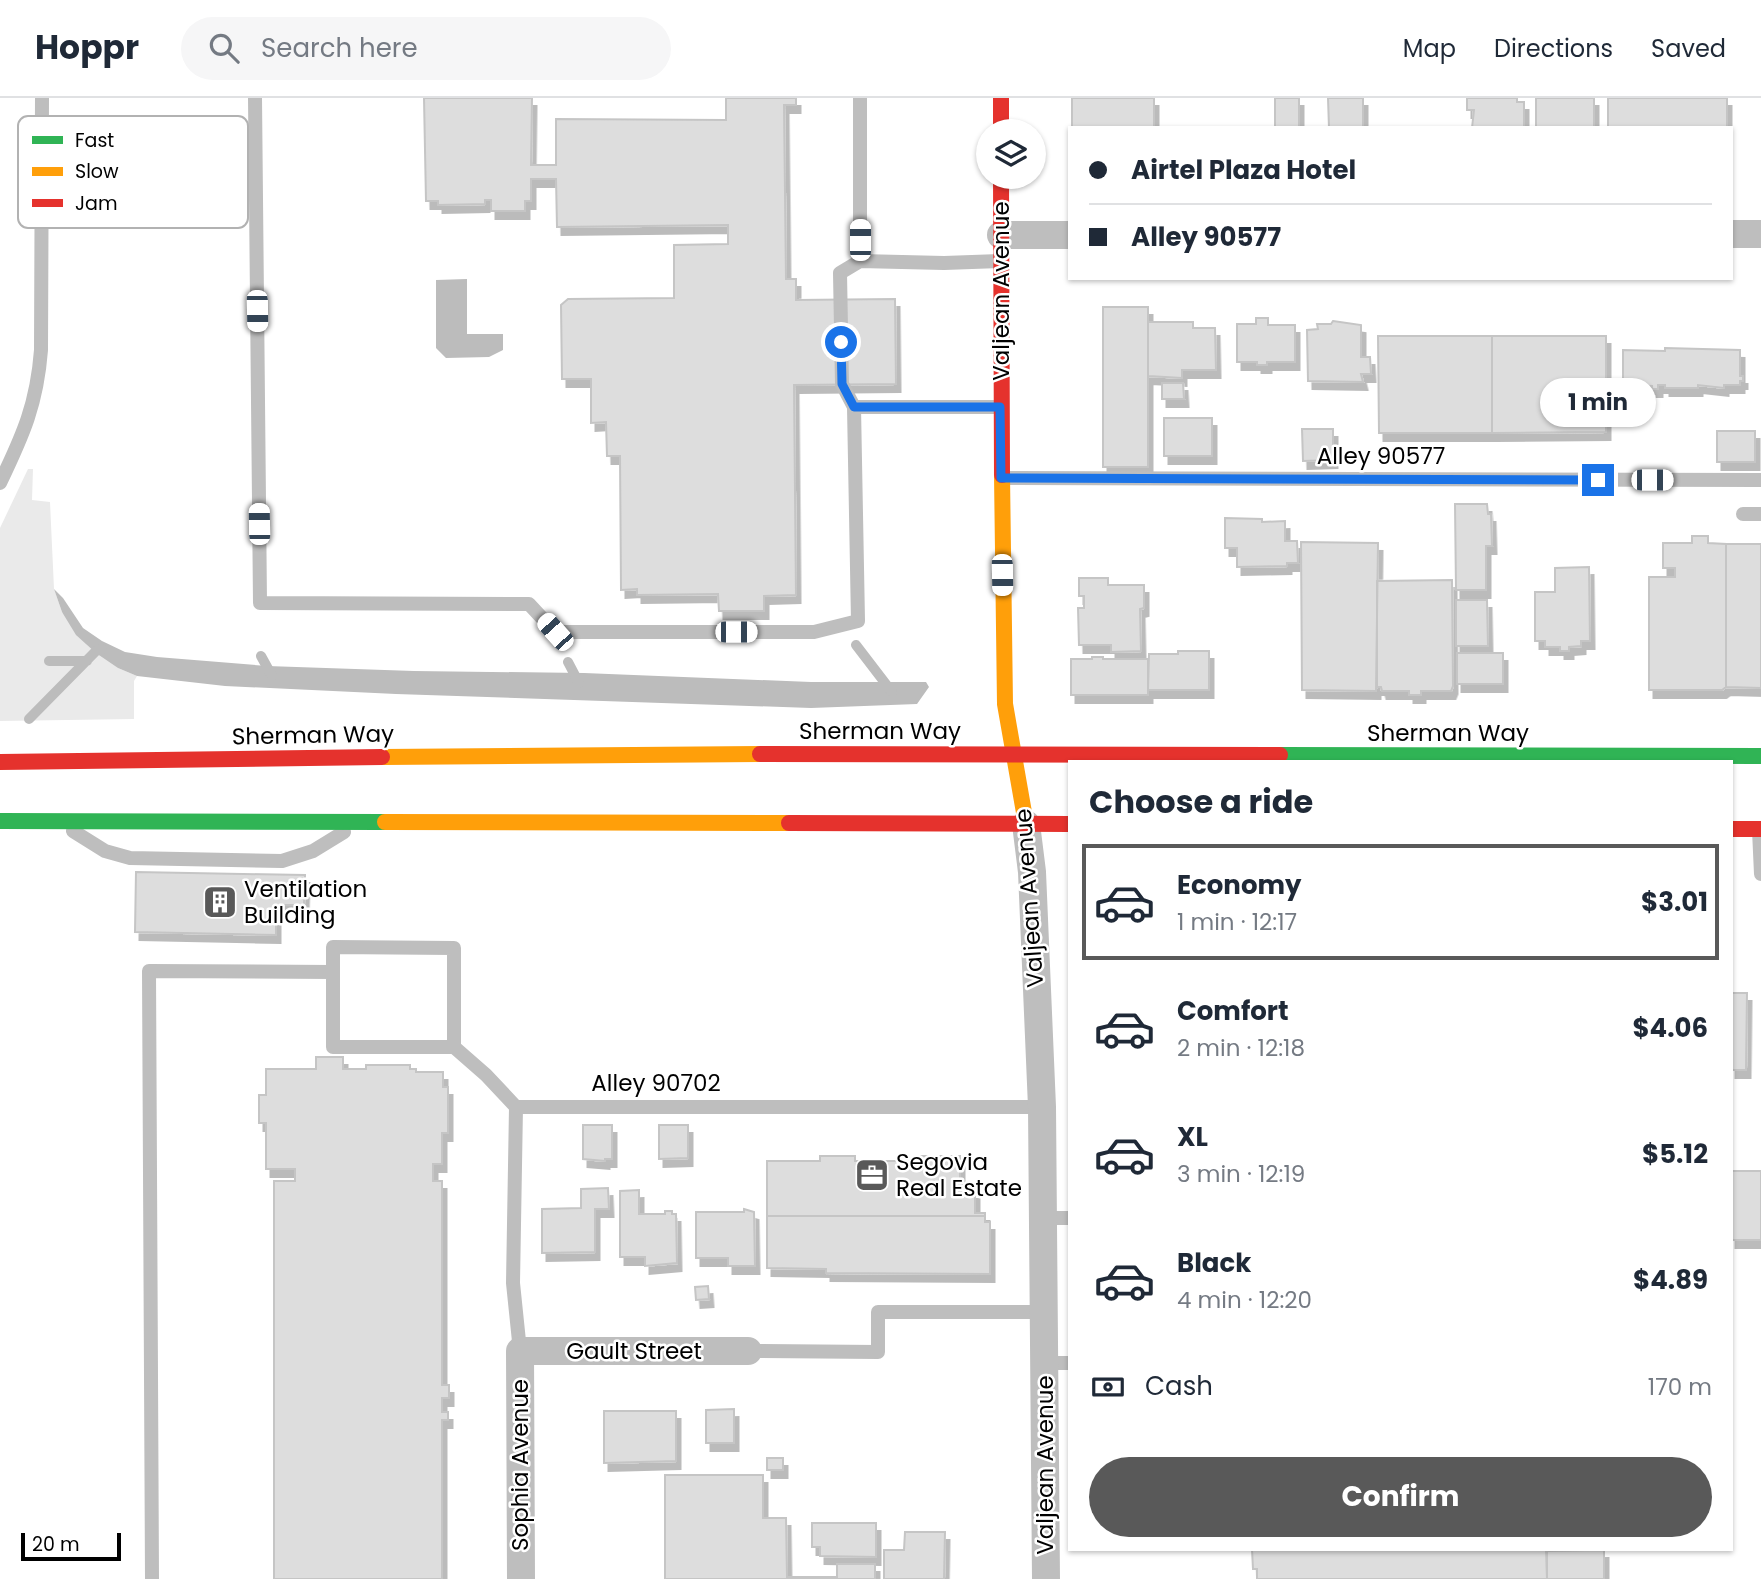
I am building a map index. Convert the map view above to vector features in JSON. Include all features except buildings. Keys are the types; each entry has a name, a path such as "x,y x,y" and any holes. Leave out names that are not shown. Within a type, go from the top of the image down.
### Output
{"main road":[{"path":"1001,98 1001,119"},
{"name":"Valjean Avenue","path":"1001,189 1000,407 1005,704 1026,824"},
{"name":"Sherman Way","path":"0,762 634,754 1761,756"},
{"path":"0,821 1068,824"},
{"path":"1733,829 1760,829"}],"street":[{"path":"1733,234 1761,233"},
{"path":"1001,248 1068,235"},
{"name":"Valjean Avenue","path":"1026,824 1032,872 1042,1107 1056,1218 1044,1312 1057,1363 1046,1579"},
{"name":"Gault Street","path":"520,1351 748,1351"},
{"name":"Sophia Avenue","path":"520,1351 521,1579"}],"lane":[{"path":"42,98 42,116"},
{"path":"255,98 260,603 529,604 555,632 814,632 858,621 854,407 842,384 840,273 860,261 944,263 1001,248"},
{"path":"860,98 860,261"},
{"path":"0,483 26,428 39,380 42,228"},
{"path":"854,407 1000,407"},
{"name":"Alley 90577","path":"1001,478 1761,480"},
{"path":"1743,514 1761,514"},
{"path":"57,821 105,851 130,858 282,861 313,851 361,823"},
{"path":"1760,829 1761,874"},
{"path":"454,1047 454,947 333,947 333,1047 454,1047 486,1075 516,1107 513,1283 520,1351"},
{"path":"152,1579 149,971 333,972"},
{"name":"Alley 90702","path":"516,1107 1042,1107"},
{"path":"748,1351 878,1352 878,1312 1044,1312"}],"shaded area":[{"path":"467,279 467,334 503,334 503,350 489,357 446,358 436,348 436,280"},
{"path":"28,469 33,469 32,500 50,502 54,589 62,612 118,668 137,676 134,681 134,719 0,721 0,528"},
{"path":"54,589 83,628 102,641 125,652 157,657 267,666 414,671 584,673 811,682 926,682 929,687 917,704 811,708 225,686 137,676 118,668 76,635 62,612"}],"waterway":[{"path":"856,645 892,692"},
{"path":"29,719 96,651 102,649"},
{"path":"261,656 272,676"},
{"path":"49,661 87,661"},
{"path":"568,662 579,683"}],"traffic: fast":[{"path":"1280,755 1761,756"},
{"path":"0,821 385,822"}],"traffic: slow":[{"path":"1002,475 1005,704 1026,824"},
{"path":"382,757 760,754"},
{"path":"385,822 789,823"}],"traffic: jam":[{"path":"1001,98 1001,119"},
{"path":"1001,189 1002,475"},
{"path":"760,754 1280,755"},
{"path":"0,762 382,757"},
{"path":"789,823 1068,824"},
{"path":"1733,829 1761,829"}],"place":[{"name":"Ventilation Building","path":"220,902"},
{"name":"Segovia Real Estate","path":"872,1175"}],"route":[{"path":"841,342 842,384 854,407 1000,407 1001,478 1598,480"}]}
